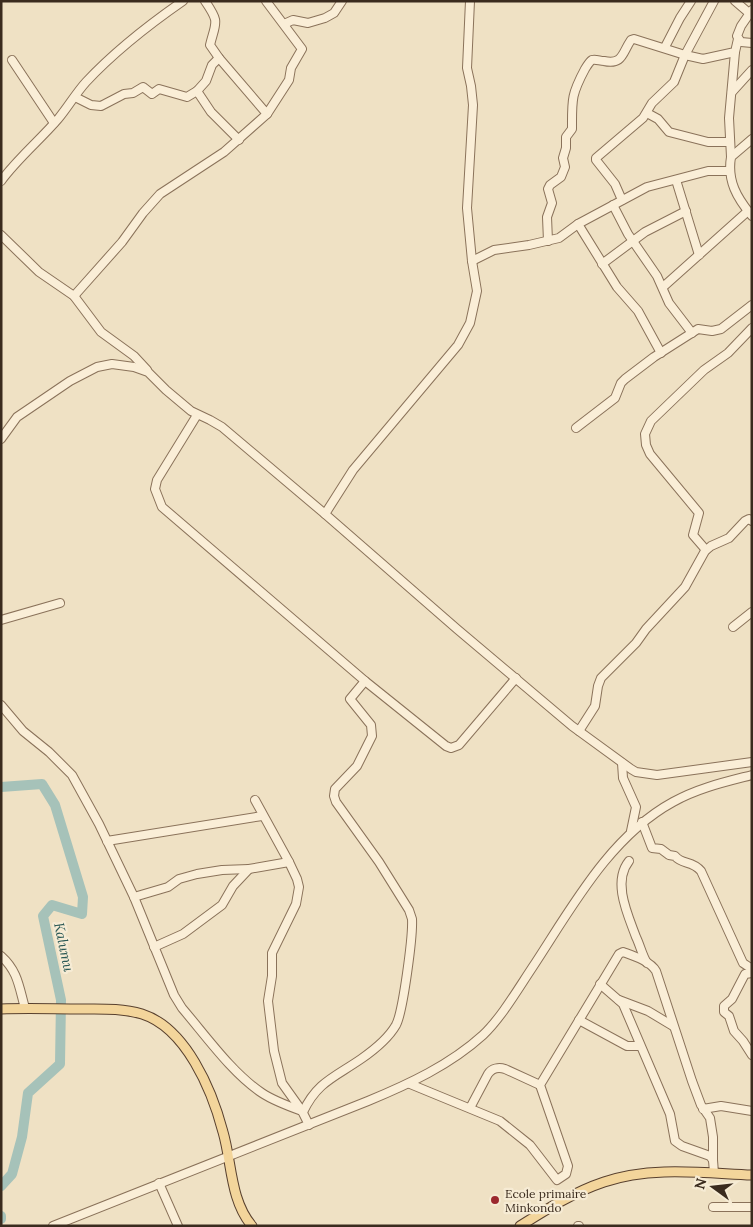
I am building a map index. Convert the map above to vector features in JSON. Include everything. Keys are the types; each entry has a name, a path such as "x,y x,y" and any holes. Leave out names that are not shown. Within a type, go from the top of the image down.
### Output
{"main road":[{"path":"1,1009 113,1008 143,1014 164,1025 184,1046 202,1072 223,1132 233,1182 242,1211 252,1226"},
{"path":"520,1226 571,1195 605,1181 657,1172 752,1175"}],"street":[{"path":"1,181 16,162 54,123 85,82 123,45 183,1"},
{"path":"205,1 216,19 210,45 267,114"},
{"path":"74,296 122,242 143,213 160,194 219,156 267,114 289,80 292,68 302,48 266,1"},
{"path":"284,24 293,20 308,23 325,18 334,13 342,1"},
{"path":"325,514 353,470 451,354 465,333 473,313 477,291 467,208 473,105 467,68 470,1"},
{"path":"665,47 691,1"},
{"path":"622,200 615,184 596,158 638,124 652,103 674,82 685,54 714,1"},
{"path":"663,287 750,213 734,191 730,171 729,118 735,52 738,31 750,11 734,1"},
{"path":"548,241 547,217 552,203 548,189 560,177 565,168 563,158 566,148 566,137 572,129 572,102 577,84 589,62 595,60 610,63 617,61 632,39 703,59 735,52"},
{"path":"738,39 744,44 752,43"},
{"path":"75,97 90,105 101,106 143,87 152,94 159,88 187,97 197,91 206,81 212,65 219,58"},
{"path":"12,60 54,123"},
{"path":"732,92 752,70"},
{"path":"197,91 211,112 239,140"},
{"path":"647,113 658,119 669,132 708,142 729,142"},
{"path":"731,157 752,140"},
{"path":"472,261 494,250 559,238 578,224 647,187 708,172 730,171"},
{"path":"676,180 699,255"},
{"path":"614,206 620,221 632,241 652,267 669,303 692,333"},
{"path":"602,264 645,232 686,211"},
{"path":"578,224 620,291 638,311 661,353"},
{"path":"1,235 39,272 74,296 101,332 134,356 166,390 197,415 222,427 427,604 579,731 622,763 636,772 657,775 752,762"},
{"path":"576,428 614,398 625,379 661,353 701,328 712,331 720,329 752,305"},
{"path":"706,550 692,535 699,513 650,454 645,434 651,421 704,370 728,353 752,328"},
{"path":"1,439 11,424 23,412 70,381 97,366 123,365 148,372"},
{"path":"197,415 158,480 156,492 162,507 365,681 451,748 459,745 516,678"},
{"path":"579,731 595,706 601,678 636,643 646,628 685,587 706,550 728,538 745,521 749,519 752,521"},
{"path":"1,620 60,603"},
{"path":"733,626 752,612"},
{"path":"302,1112 316,1090 380,1045 397,1023 401,1007 412,919 409,910 379,862 336,802 334,796 337,785 358,766 372,736 370,724 350,698 365,681"},
{"path":"1,705 23,731 50,752 72,775 134,897 178,1002 232,1065 262,1094 302,1112"},
{"path":"622,763 624,778 636,808 631,833"},
{"path":"52,1226 410,1084 442,1065 486,1031 511,1000 574,903 642,822 686,795 752,775"},
{"path":"255,800 297,880 299,890 296,904 272,953 272,976 268,1001 274,1051 282,1083 309,1125"},
{"path":"107,842 262,816"},
{"path":"642,822 652,848 663,850 667,854 675,856 678,860 694,863 701,871 729,935 748,971 732,999 724,1004 724,1009 729,1016 734,1031 752,1055"},
{"path":"629,861 624,867 621,881 625,904 647,962"},
{"path":"134,897 168,888 179,879 198,874 222,870 249,869 288,862"},
{"path":"154,946 183,934 222,905 233,886 249,869"},
{"path":"540,1085 621,952 647,962 656,972 703,1109 710,1118 713,1137 714,1173"},
{"path":"1,956 15,971 24,1008"},
{"path":"600,984 619,1000 648,1011 673,1026"},
{"path":"619,1000 670,1114 675,1141 682,1146 710,1156 713,1160"},
{"path":"579,1020 627,1046 640,1046"},
{"path":"410,1084 470,1108 495,1118 526,1141 557,1180 566,1174 568,1166 540,1085 499,1068 488,1074 470,1108"},
{"path":"703,1109 721,1106 752,1111"},
{"path":"159,1183 178,1226"},
{"path":"713,1207 752,1208"}],"waterway":[{"name":"Kalumu","path":"1,787 42,784 55,805 83,897 82,914 52,905 43,916 61,1000 60,1064 28,1093 22,1137 12,1174 1,1186"}],"place":[{"name":"Ecole primaire Minkondo","path":"495,1200"}]}
